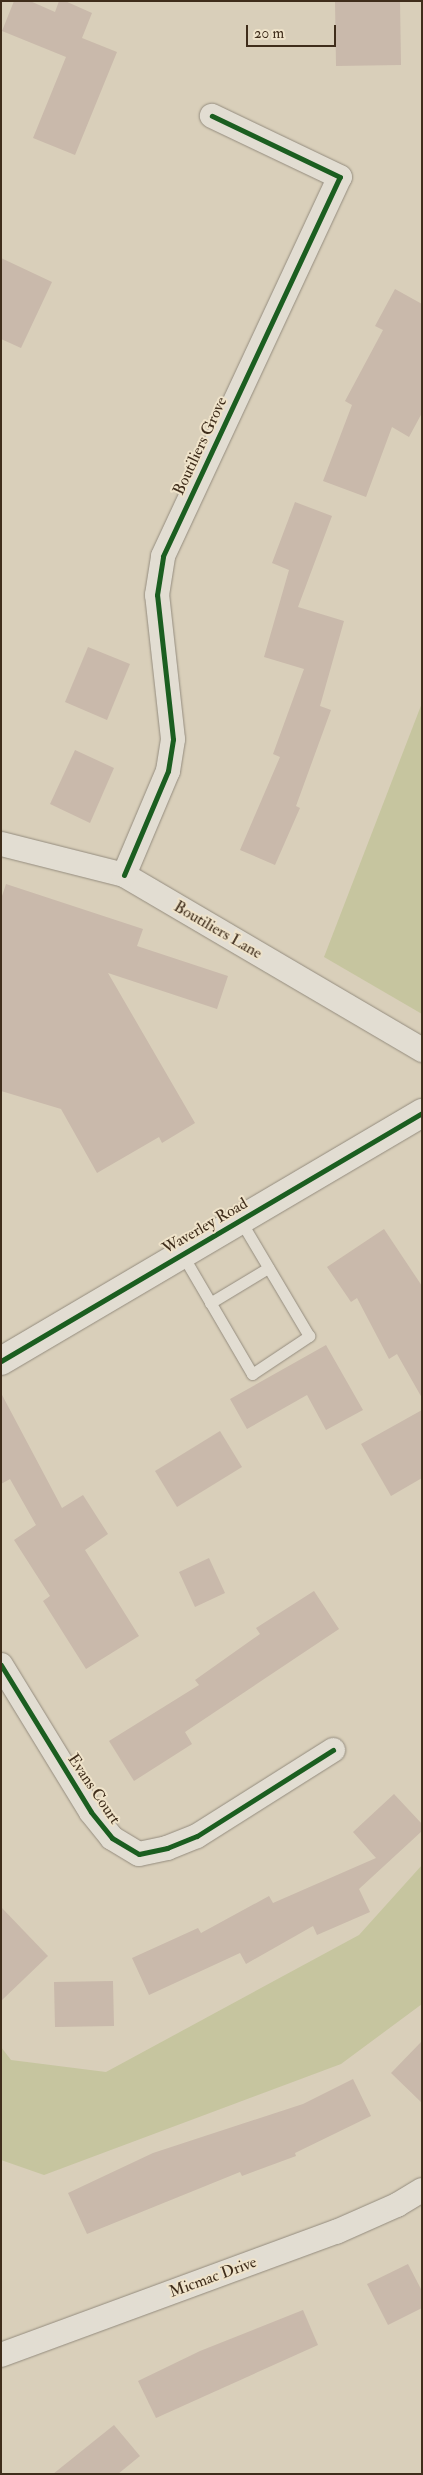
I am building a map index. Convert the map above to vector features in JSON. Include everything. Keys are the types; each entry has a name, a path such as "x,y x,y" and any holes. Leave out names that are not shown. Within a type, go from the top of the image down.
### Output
{"main road":[{"name":"Waverley Road","path":"1,1361 422,1113"}],"street":[{"name":"Boutiliers Grove","path":"124,875 168,771 173,739 158,604 163,556 340,177 212,116"},
{"name":"Boutiliers Lane","path":"1,844 124,875 422,1050"},
{"name":"Evans Court","path":"1,1665 91,1812 112,1838 139,1854 167,1848 198,1836 333,1750"},
{"name":"Micmac Drive","path":"1,2356 336,2232 397,2205 422,2190"}],"lane":[{"path":"182,1254 252,1374 309,1336 240,1220"},
{"path":"210,1303 268,1268"}],"green space":[{"path":"422,703 422,1014 324,957"},
{"path":"422,1865 422,2004 341,2064 44,2175 1,2160 1,2047 11,2060 106,2072 359,1935"}],"building":[{"path":"14,1 30,1 55,12 59,1 65,1 92,13 82,38 117,52 75,155 33,138 66,57 2,31"},
{"path":"335,1 400,1 401,65 336,66"},
{"path":"1,258 52,282 21,348 1,339"},
{"path":"395,289 422,304 422,413 409,437 392,427 366,497 323,481 352,405 345,401 383,330 375,326"},
{"path":"295,502 332,516 298,607 344,621 320,706 331,710 296,806 300,808 275,865 240,850 280,757 273,754 304,669 264,657 289,570 272,563"},
{"path":"88,647 130,664 107,720 65,702"},
{"path":"75,750 114,768 90,823 50,804"},
{"path":"6,884 143,929 137,946 228,976 217,1009 108,973 195,1123 162,1143 159,1137 97,1173 61,1109 1,1091 1,899"},
{"path":"384,1229 422,1286 422,1398 397,1354 389,1359 357,1298 351,1302 327,1267"},
{"path":"326,1345 363,1410 326,1430 307,1395 247,1429 230,1399"},
{"path":"1,1393 62,1508 83,1495 108,1534 85,1550 139,1636 86,1669 43,1601 50,1596 14,1540 36,1525 10,1479 1,1484"},
{"path":"422,1410 422,1478 391,1496 361,1444"},
{"path":"220,1431 242,1467 177,1507 155,1471"},
{"path":"209,1558 225,1593 195,1607 179,1572"},
{"path":"314,1591 339,1629 185,1732 192,1744 134,1781 109,1741 199,1685 195,1680 260,1634 256,1628"},
{"path":"394,1794 422,1824 422,1831 359,1889 370,1912 317,1935 313,1926 246,1964 240,1953 149,1995 132,1958 198,1928 201,1933 269,1896 273,1903 376,1858 353,1832"},
{"path":"1,1907 48,1956 1,2001"},
{"path":"113,1981 114,2026 55,2027 54,1982"},
{"path":"422,2041 422,2103 391,2073"},
{"path":"353,2079 371,2116 295,2153 296,2156 242,2176 240,2172 87,2234 68,2193 153,2153 303,2104"},
{"path":"408,2264 422,2291 422,2308 388,2325 367,2284"},
{"path":"303,2310 318,2345 156,2418 138,2381 200,2351"},
{"path":"114,2425 140,2456 118,2474 53,2474"}],"cycle path":[{"path":"124,875 168,771 173,739 157,595 163,556 340,177 212,116"},
{"path":"1,1361 422,1113"},
{"path":"1,1665 91,1812 112,1838 139,1854 167,1848 197,1836 333,1750"}]}
